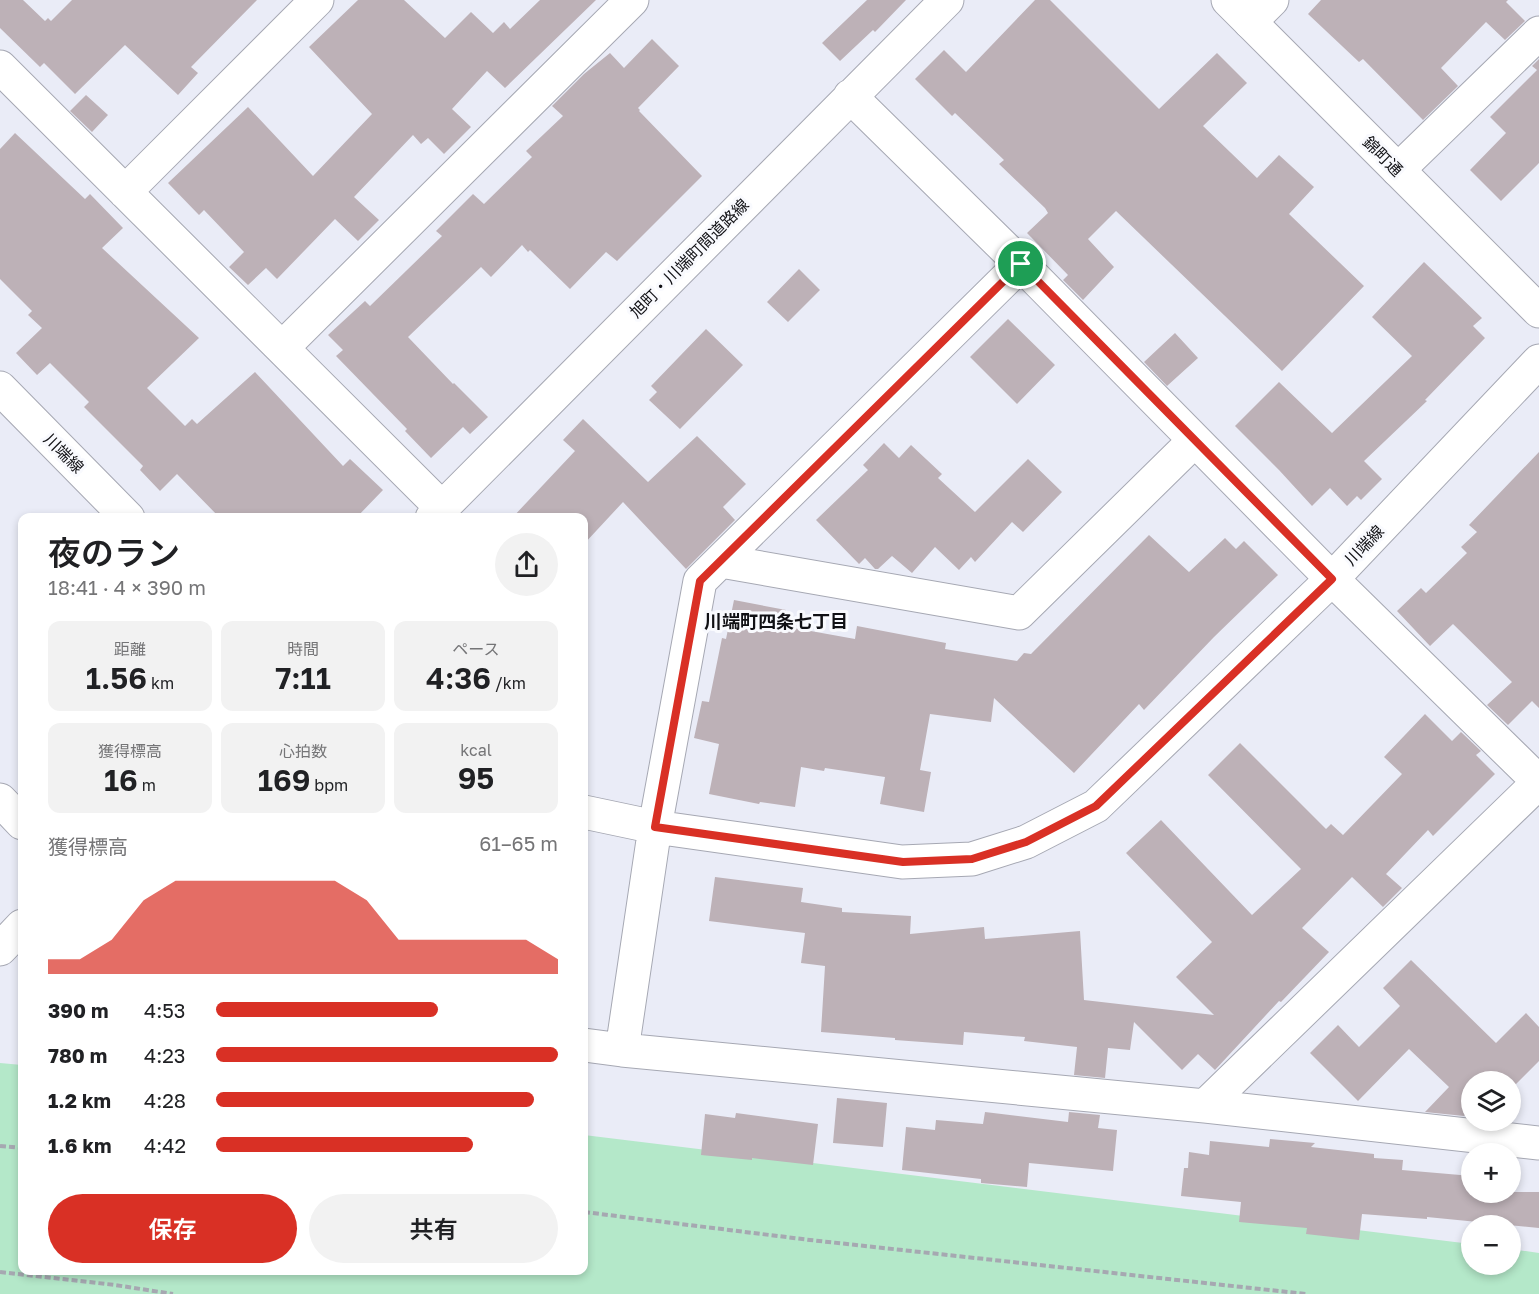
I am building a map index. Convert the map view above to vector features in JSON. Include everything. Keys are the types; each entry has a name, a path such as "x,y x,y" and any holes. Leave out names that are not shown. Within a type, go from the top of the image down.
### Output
{"street":[{"path":"125,192 317,0"},
{"path":"282,348 632,0"},
{"name":"旭町・川端町間道路線","path":"437,513 947,0"},
{"name":"錦町通","path":"1250,7 1398,170 1539,311"},
{"path":"1398,170 1539,33"},
{"path":"0,67 282,348 437,513"},
{"path":"850,96 1021,264 1332,579 1539,782 1205,1106"},
{"path":"622,1050 655,827 700,581 1021,264"},
{"name":"川端線","path":"588,813 655,827 903,862 972,859 1026,842 1096,806 1332,579 1539,361"},
{"name":"川端線","path":"0,388 123,513"},
{"path":"721,561 1019,613 1194,441"},
{"path":"0,800 18,819"},
{"path":"0,949 18,930"},
{"path":"588,1046 1205,1106 1539,1143"}],"path":[{"path":"0,1146 18,1148"},
{"path":"588,1212 834,1243 1306,1294"},
{"path":"0,1272 18,1274"},
{"path":"27,1275 173,1294"}],"green space":[{"path":"0,1063 18,1065 18,1275 588,1275 588,1135 1461,1243 1461,1275 1521,1275 1521,1250 1539,1253 1539,1294 0,1294"}],"building":[{"path":"0,0 23,0 45,21 48,18 51,21 72,0 257,0 191,67 198,73 178,95 125,45 75,94 44,63 40,67 0,28"},
{"path":"358,0 404,0 445,38 471,12 493,33 504,22 510,29 540,0 596,0 505,88 487,71 452,109 471,127 444,154 428,138 421,144 413,135 354,197 379,220 358,241 335,219 277,279 266,268 248,285 229,267 244,252 204,210 199,215 168,183 248,107 313,176 372,114 309,47"},
{"path":"867,0 906,0 875,32 873,30 840,61 822,43"},
{"path":"1035,0 1050,0 1159,109 1217,53 1247,83 1203,126 1257,178 1279,155 1314,187 1289,214 1364,286 1282,371 1116,211 1088,239 1114,267 1083,300 1063,280 1068,275 1027,233 1048,213 1045,208 999,164 1004,160 955,113 952,116 915,79 944,50 966,72"},
{"path":"1321,0 1508,0 1506,2 1525,21 1505,40 1486,22 1441,68 1458,86 1423,120 1363,59 1359,62 1308,14"},
{"path":"652,39 679,66 638,108 639,111 702,176 617,261 606,252 570,289 522,245 491,277 481,267 408,337 488,417 470,434 463,427 431,458 405,431 407,429 336,356 343,350 328,335 365,301 370,306 442,236 436,231 473,194 484,204 532,157 526,151 563,116 552,106 584,74 610,53 624,68"},
{"path":"1539,59 1539,163 1501,201 1470,170 1506,133 1490,117 1537,70 1532,66"},
{"path":"86,95 108,115 92,132 70,111"},
{"path":"15,133 85,199 90,194 123,228 102,248 199,338 147,388 185,426 192,419 197,424 255,372 343,466 350,459 383,490 361,513 215,513 177,474 160,491 140,470 143,466 84,407 89,402 50,363 37,375 16,353 42,328 28,315 32,311 0,279 0,149"},
{"path":"1424,262 1482,318 1473,326 1485,338 1425,400 1427,401 1364,461 1382,479 1361,500 1357,496 1347,506 1330,488 1312,506 1235,426 1279,382 1332,433 1412,356 1372,317"},
{"path":"799,269 820,290 788,322 767,302"},
{"path":"1008,319 1055,365 1017,404 970,357"},
{"path":"706,329 743,365 680,429 649,400 657,392 651,386"},
{"path":"1175,333 1198,358 1167,386 1144,362"},
{"path":"583,419 648,482 697,436 746,484 723,507 735,520 686,569 623,502 588,540 588,513 517,513 575,451 563,440"},
{"path":"884,443 899,458 911,445 942,474 938,478 975,512 1028,459 1062,492 1023,532 1012,522 975,562 971,557 959,570 935,547 912,573 892,556 878,569 875,569 865,558 859,564 816,520 868,470 863,465"},
{"path":"1539,452 1539,708 1532,701 1508,725 1487,705 1512,682 1453,624 1430,646 1397,611 1421,588 1426,593 1467,553 1461,547 1477,532 1469,525"},
{"path":"1149,535 1189,572 1225,538 1236,549 1244,541 1278,575 1144,710 1139,704 1074,773 994,698 991,722 930,714 920,770 931,772 924,812 880,804 885,777 825,768 824,771 801,767 795,807 760,802 759,804 709,794 719,744 694,738 702,701 709,702 722,638 726,639 734,600 786,610 783,626 855,639 857,626 946,643 945,649 1017,661 1024,653 1031,654"},
{"path":"1425,714 1452,741 1461,732 1481,751 1476,755 1495,774 1433,836 1428,830 1386,874 1402,888 1383,907 1352,877 1302,928 1329,952 1281,1002 1279,1001 1215,1070 1198,1054 1182,1070 1134,1022 1130,1050 1108,1048 1105,1078 1074,1075 1077,1047 1024,1041 1025,1037 964,1032 963,1045 821,1032 825,966 801,963 805,933 709,921 715,877 803,888 801,902 842,908 842,912 911,916 910,934 984,927 985,939 1080,931 1084,1000 1214,1015 1176,977 1212,942 1126,853 1161,820 1252,915 1301,869 1208,775 1240,743 1326,829 1331,824 1343,835 1402,774 1384,757"},
{"path":"1411,960 1496,1043 1526,1013 1539,1027 1539,1061 1521,1079 1521,1071 1461,1071 1461,1116 1425,1112 1449,1087 1409,1049 1358,1101 1310,1053 1338,1025 1359,1047 1400,1006 1383,988"},
{"path":"837,1098 887,1103 883,1147 833,1143"},
{"path":"985,1112 1068,1122 1069,1112 1100,1115 1098,1128 1117,1130 1113,1171 1029,1163 1027,1187 981,1183 981,1179 902,1170 906,1127 935,1130 936,1120 983,1124"},
{"path":"736,1113 818,1124 813,1165 701,1155 705,1114 735,1118"},
{"path":"1270,1139 1315,1143 1311,1147 1374,1154 1374,1158 1403,1160 1402,1170 1461,1175 1461,1203 1521,1203 1521,1192 1539,1192 1539,1228 1521,1226 1521,1215 1461,1215 1461,1220 1362,1214 1359,1240 1306,1234 1307,1228 1239,1222 1241,1202 1181,1196 1184,1168 1188,1168 1189,1152 1209,1155 1210,1141 1269,1147"}],"district":[{"name":"川端町四条七丁目","path":"776,622"}],"route":[{"path":"1021,264 1332,579 1096,806 1026,842 972,859 903,862 655,827 700,581 1021,264"}]}
